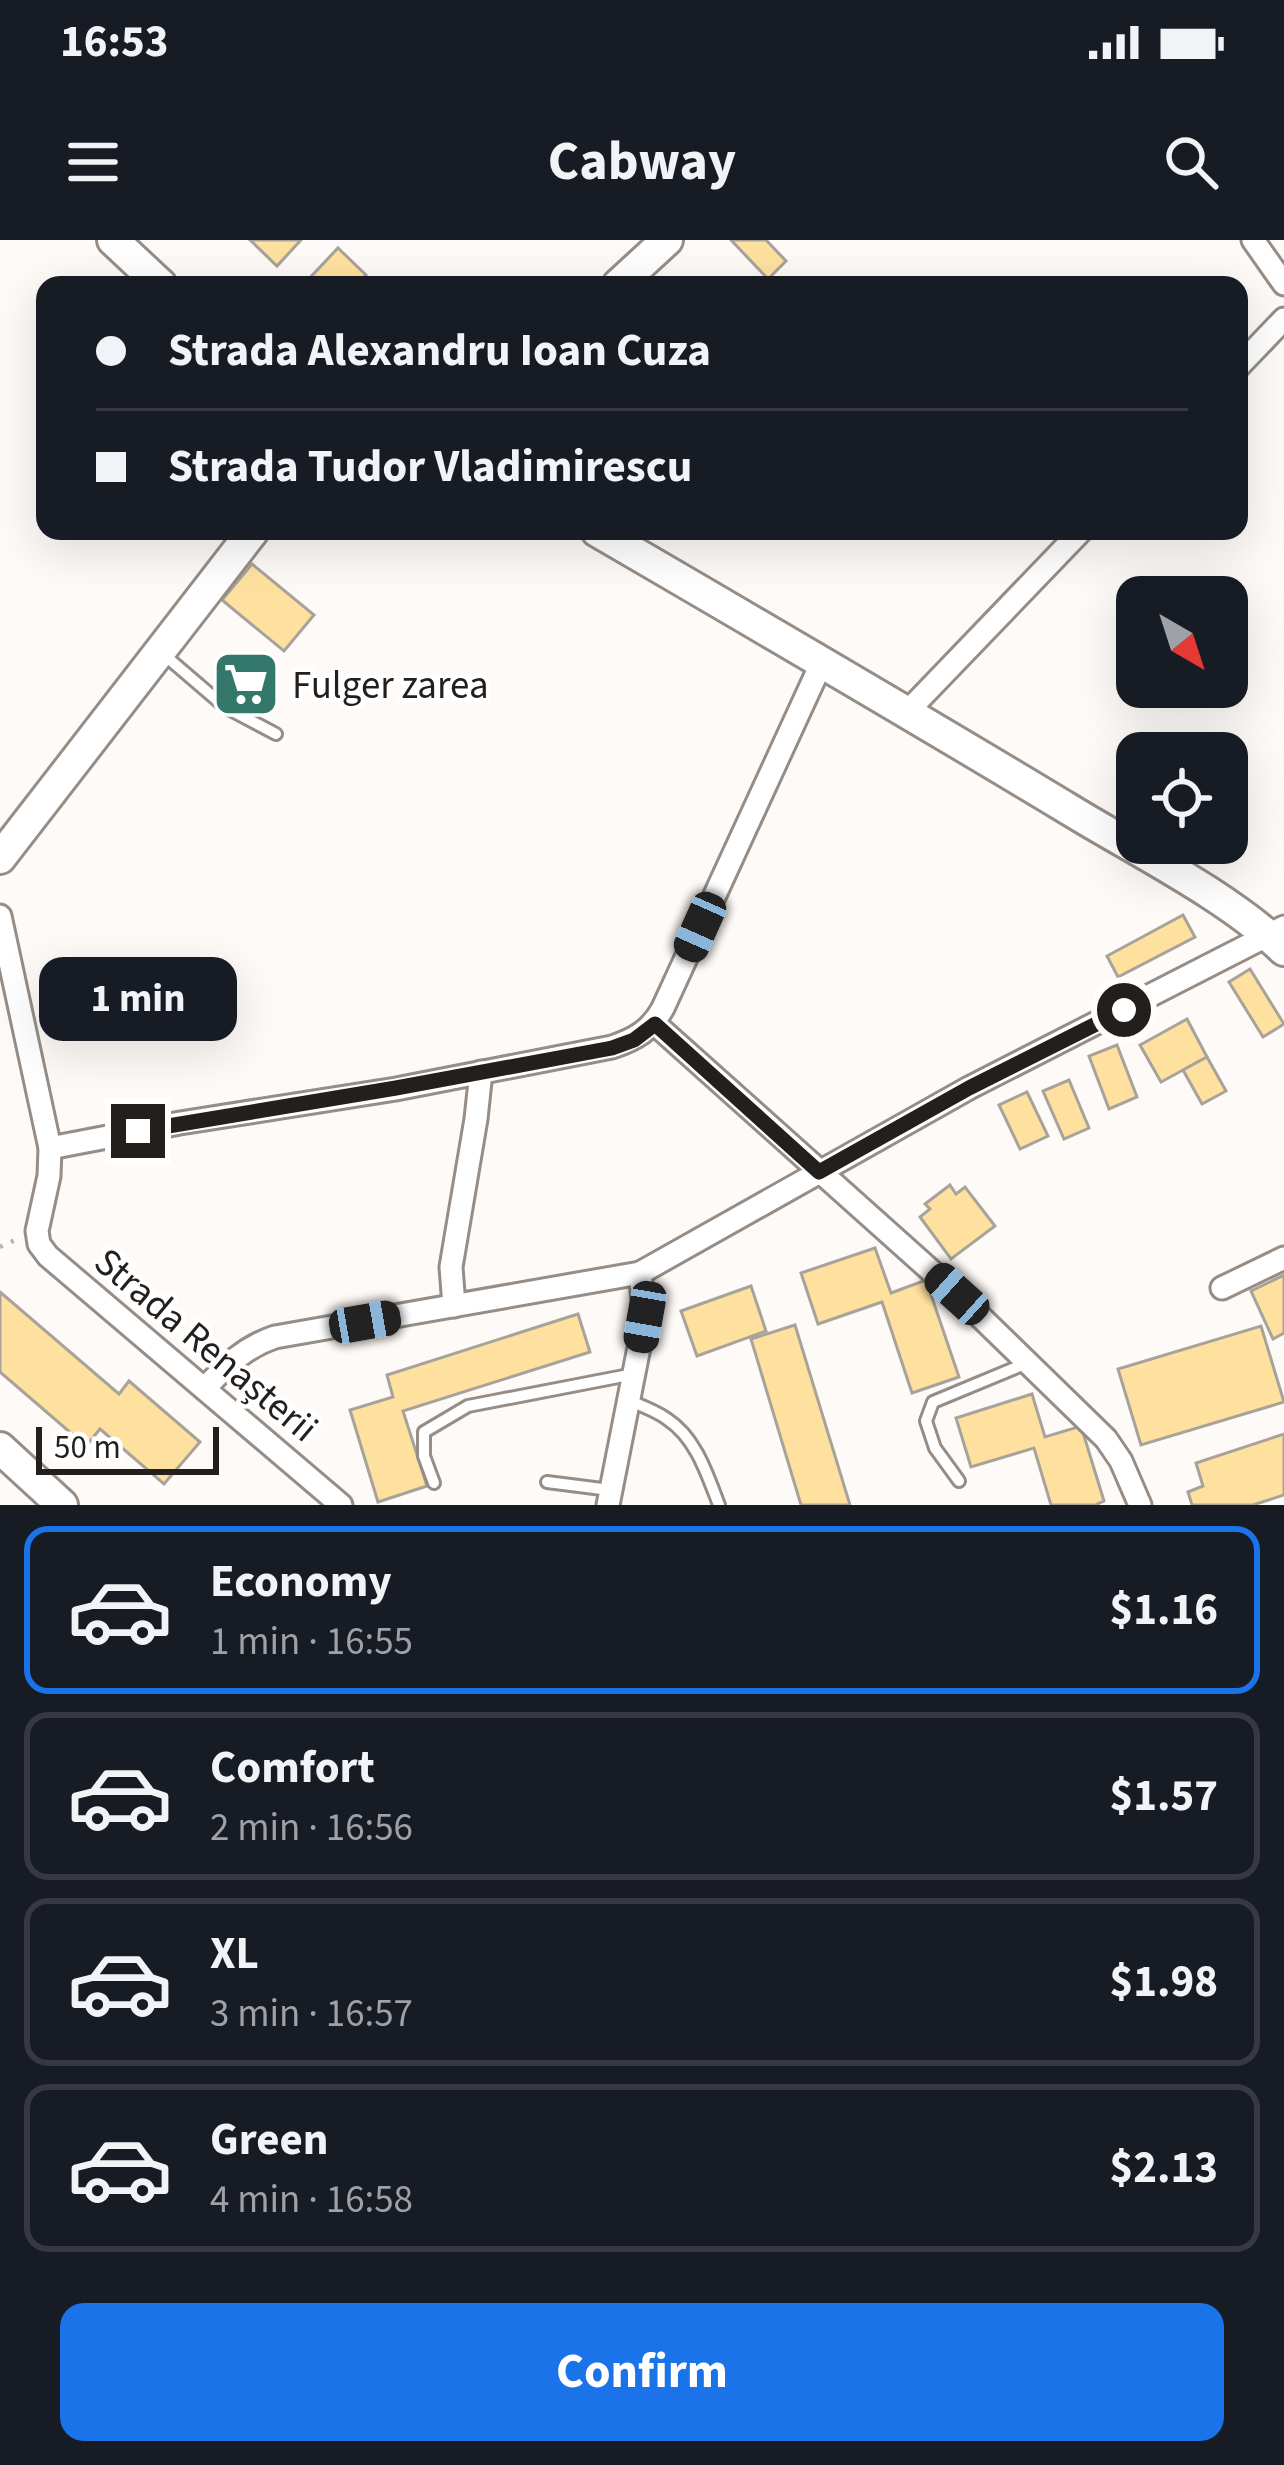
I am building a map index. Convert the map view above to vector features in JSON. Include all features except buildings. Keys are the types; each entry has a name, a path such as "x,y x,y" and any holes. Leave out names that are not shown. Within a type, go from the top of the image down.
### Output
{"main road":[{"path":"113,240 151,276"},
{"path":"628,276 667,240"},
{"path":"0,858 247,540"},
{"path":"612,540 908,711 1279,937"},
{"path":"0,1448 62,1505"}],"street":[{"path":"1252,240 1284,284"},
{"path":"1248,357 1284,319"},
{"path":"908,711 1072,540"},
{"path":"0,916 50,1148 612,1048 634,1040 655,1024 822,662"},
{"path":"205,1388 231,1360 275,1337 640,1273 969,1088 1279,937"},
{"path":"655,1024 957,1294 1106,1438 1140,1505"},
{"path":"454,1306 451,1267 481,1072"},
{"name":"Strada Renașterii","path":"50,1148 37,1231 47,1256 340,1505"},
{"path":"1222,1288 1284,1258"},
{"path":"609,1497 645,1317 640,1273"}],"lane":[{"path":"160,652 225,706 276,734"},
{"path":"959,1481 935,1448 926,1420 933,1402 1027,1363"},
{"path":"434,1483 424,1456 424,1432 468,1406 635,1373"},
{"path":"630,1400 668,1419 684,1434 703,1463 718,1505"},
{"path":"547,1482 609,1497"}],"place":[{"name":"Fulger zarea","path":"246,684"}],"route":[{"path":"138,1131 612,1048 634,1040 655,1024 819,1172 969,1088 1124,1010"}]}
